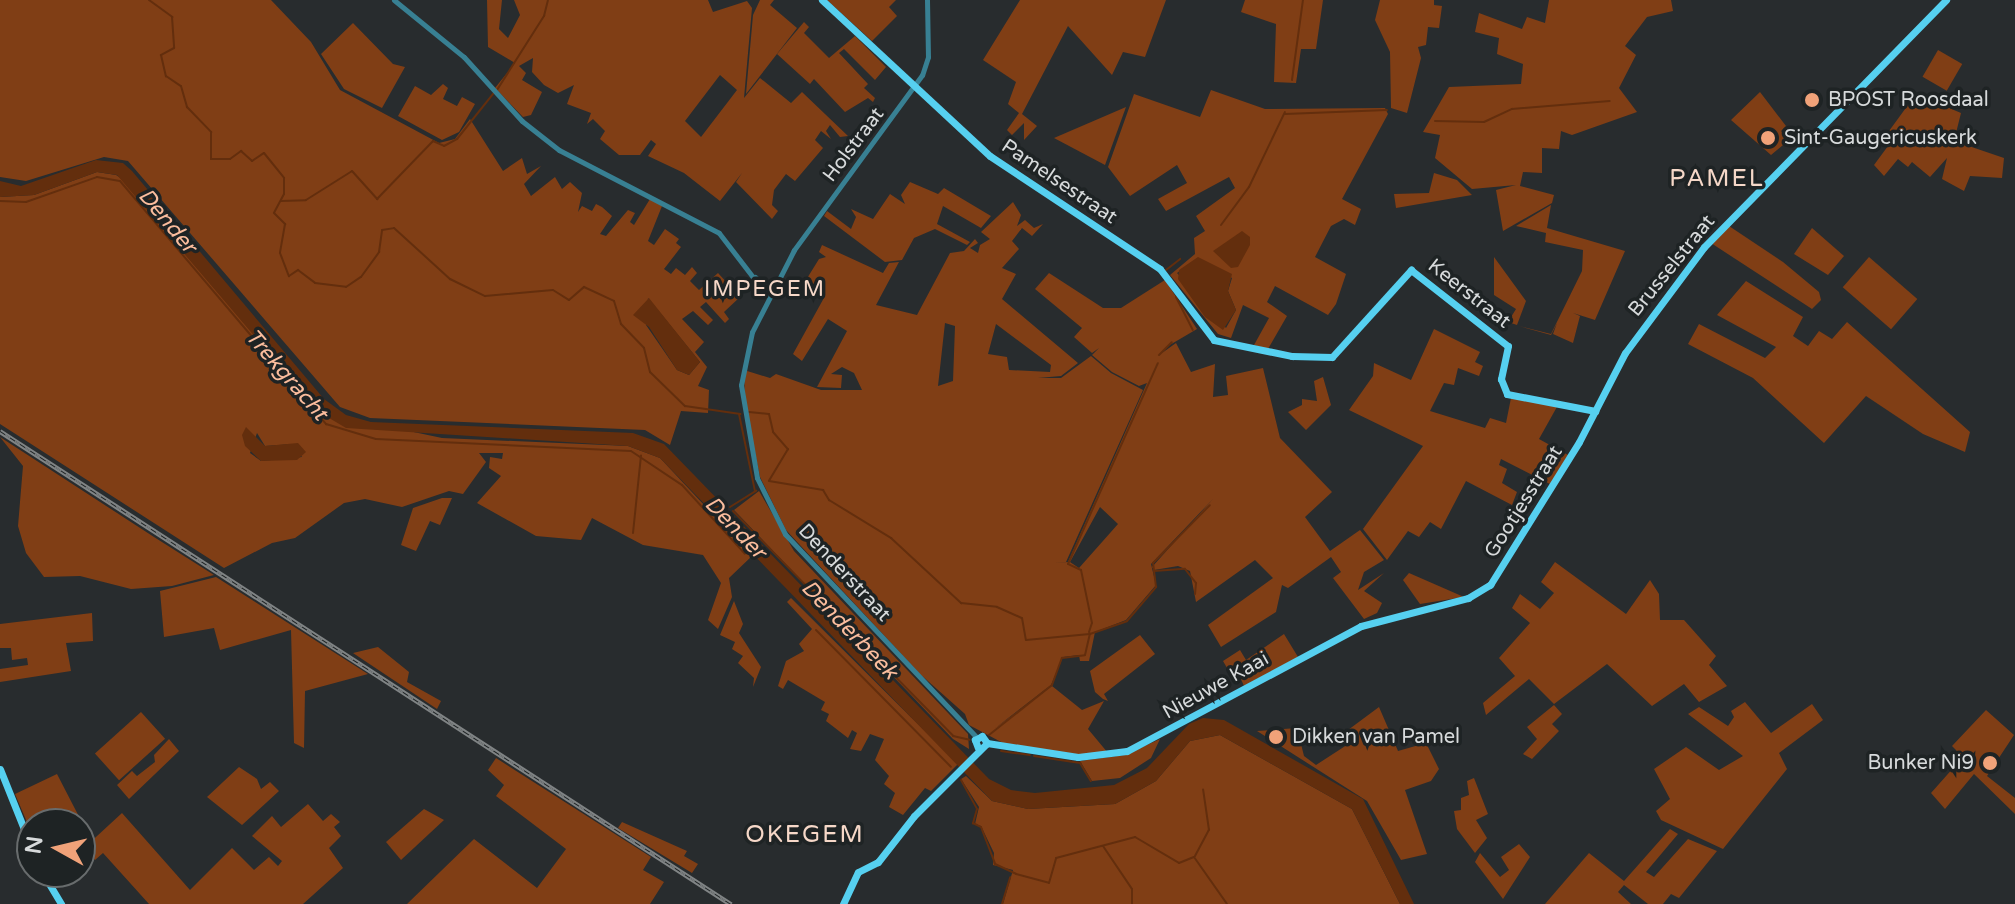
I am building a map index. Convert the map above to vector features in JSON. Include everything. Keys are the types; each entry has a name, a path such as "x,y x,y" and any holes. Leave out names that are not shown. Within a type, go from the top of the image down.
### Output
{"main road":[{"name":"Pamelsestraat","path":"822,0 1011,172 1166,275 1212,338 1292,356 1326,359 1339,354 1411,270"},
{"name":"Brusselstraat","path":"1595,411 1625,353 1704,247 1946,0"},
{"name":"Keerstraat","path":"1411,270 1508,346 1500,383 1507,394 1595,411"},
{"name":"Gootjesstraat","path":"1468,598 1497,576 1595,411"},
{"name":"Nieuwe Kaai","path":"977,738 984,737 987,743 1078,757 1127,751 1361,626 1468,598"},
{"path":"977,738 978,748"},
{"path":"843,904 858,872 878,862 957,769 987,743"},
{"path":"0,769 16,809"}],"street":[{"path":"394,0 464,57 527,125 613,180 719,233 770,295"},
{"name":"Holstraat","path":"770,295 798,244 916,86 928,57 927,0"},
{"name":"Denderstraat","path":"770,295 747,345 741,385 757,478 769,508 797,548 977,738"}],"shaded area":[{"path":"0,0 271,0 311,42 340,90 439,143 455,139 470,119 503,171 522,158 527,174 541,166 524,184 531,196 555,177 562,189 570,182 582,193 578,212 582,206 592,211 596,204 602,207 612,216 600,234 606,236 628,210 635,213 630,222 634,225 650,199 662,206 648,241 654,245 665,229 679,239 676,243 681,247 664,269 671,274 676,268 685,275 692,267 697,273 690,281 699,290 718,273 740,297 724,312 729,319 725,323 706,302 700,307 713,320 708,325 693,311 682,319 704,342 695,352 707,367 698,386 709,390 708,413 681,411 670,445 645,430 370,418 340,407 128,161 104,157 26,181 0,177","holes":["648,298 700,362 689,375 677,370 646,325"]},
{"path":"487,0 502,0 499,29 508,38 520,15 514,0 708,0 713,12 747,1 752,8 744,98 760,78 791,103 802,92 848,136 840,137 830,125 826,131 831,139 821,131 815,140 823,148 795,181 786,174 774,190 772,205 778,211 772,219 736,182 742,173 720,201 684,173 648,156 656,144 651,140 640,155 619,155 600,139 605,131 593,119 587,124 591,113 567,104 574,85 558,93 544,85 532,72 533,58 519,66 526,73 522,80 542,92 531,115 523,117 495,88 515,63 488,47","holes":["720,75 737,90 701,137 685,121"]},
{"path":"760,0 774,0 770,5 797,28 746,94 753,15"},
{"path":"827,0 896,0 889,7 897,16 872,41"},
{"path":"1020,0 1166,0 1145,57 1123,52 1112,75 1068,26 1022,114 1037,126 1024,140 1024,123 1012,135 1007,130 1019,113 1008,104 1016,82 983,60"},
{"path":"1245,0 1323,0 1316,49 1301,49 1296,83 1274,82 1276,24 1241,12"},
{"path":"1380,0 1434,0 1434,5 1442,6 1439,28 1428,27 1426,45 1418,47 1421,58 1407,113 1391,108 1390,52 1375,20"},
{"path":"1549,0 1671,0 1673,11 1647,17 1625,46 1636,55 1619,88 1637,112 1572,135 1561,131 1559,149 1542,148 1542,173 1523,172 1520,186 1554,195 1552,203 1503,231 1496,190 1516,185 1472,189 1435,158 1440,135 1423,132 1449,87 1521,84 1523,64 1497,54 1499,38 1475,32 1479,13 1522,29 1527,17 1545,23"},
{"path":"804,22 809,27 804,33 829,58 855,36 886,67 875,80 844,49 839,53 868,84 864,88 875,98 873,102 868,98 845,112 814,79 810,84 777,54"},
{"path":"353,23 393,64 405,67 382,108 344,89 321,54"},
{"path":"1938,50 1962,64 1947,91 1922,77"},
{"path":"443,84 448,88 443,99 457,106 462,97 475,104 459,132 442,140 398,116 415,86 431,95"},
{"path":"1211,90 1265,109 1385,108 1388,114 1342,199 1361,209 1355,225 1344,219 1331,226 1315,257 1346,274 1336,304 1328,315 1275,286 1267,302 1287,316 1268,349 1254,345 1269,318 1243,305 1231,338 1218,334 1170,275 1195,254 1194,238 1205,231 1196,216 1235,188 1229,177 1166,211 1158,199 1187,183 1177,165 1130,196 1108,167 1134,94 1200,117","holes":["1198,258 1232,278 1228,291 1236,310 1226,328 1177,273"]},
{"path":"1760,92 1786,126 1781,131 1789,140 1771,155 1731,120"},
{"path":"1916,94 1961,113 1954,141 2004,158 2002,178 1970,176 1964,191 1942,179 1947,158 1930,177 1912,162 1908,167 1898,159 1884,176 1874,165 1888,146 1881,142"},
{"path":"1126,107 1105,165 1054,138"},
{"path":"97,172 116,175 130,184 319,412 442,438 628,446 660,458 752,556 729,578 732,597 718,629 708,620 721,583 703,555 643,545 592,518 581,540 536,536 477,503 501,476 489,468 490,457 502,459 503,453 479,453 486,462 463,494 449,491 402,507 365,499 344,503 295,538 272,543 224,568 0,424 0,197 34,195","holes":["257,433 265,446 293,444 302,457 261,461 250,453"]},
{"path":"1434,173 1457,180 1472,195 1396,208 1394,194 1429,193"},
{"path":"910,182 938,194 944,188 991,216 981,228 943,206 937,224 970,242 967,245 935,229 914,238 902,260 885,262 824,216 827,211 851,229 856,217 851,209 873,219 890,194 905,204 901,195"},
{"path":"1013,202 1021,215 1017,226 1025,220 1034,228 1043,224 1032,236 1022,228 1012,241 1019,249 1002,268 1016,274 1002,299 1078,363 1061,376 1038,378 1061,378 1091,356 1111,373 1143,390 1066,562 1053,563 1068,562 1147,383 1139,386 1112,372 1092,355 1099,348 1092,353 1074,337 1082,328 1035,289 1049,273 1103,308 1121,308 1165,280 1197,329 1168,346 1162,353 1176,343 1191,372 1215,364 1213,397 1228,395 1226,376 1263,368 1280,438 1332,492 1305,517 1330,551 1360,530 1384,560 1364,572 1358,590 1384,573 1364,591 1382,603 1377,613 1364,619 1333,578 1341,572 1331,557 1288,588 1282,585 1276,612 1221,647 1208,625 1273,578 1255,560 1196,602 1190,571 1178,566 1154,570 1152,567 1213,499 1151,564 1156,585 1126,620 1095,632 1089,661 1080,661 1079,655 1063,657 1051,685 994,729 1052,686 1082,710 1104,701 1088,729 1108,753 1082,755 1003,743 969,725 965,714 920,674 786,530 760,477 745,404 744,370 770,378 776,374 821,390 862,390 854,373 842,367 831,374 842,375 841,388 817,387 847,331 828,319 802,361 793,354 825,296 806,280 819,259 826,257 819,252 822,245 883,273 889,263 899,262 876,305 917,315 950,253 964,251 975,239 978,243 970,248 978,253 980,245 990,239 981,232","holes":["945,323 955,326 953,381 938,386","996,324 1051,365 1050,372 1009,370 1007,357 988,354","1100,507 1118,524 1079,568 1070,562"]},
{"path":"1551,205 1547,228 1625,251 1595,320 1573,313 1580,316 1573,343 1553,334 1557,323 1551,335 1519,326 1551,334 1582,271 1583,250 1545,242 1546,233 1516,226"},
{"path":"1729,226 1783,262 1819,292 1821,300 1812,309 1711,243"},
{"path":"1812,228 1844,256 1828,275 1794,254"},
{"path":"1494,257 1526,301 1517,325 1508,322 1516,309 1494,295"},
{"path":"1869,257 1917,299 1891,329 1843,287"},
{"path":"1746,281 1803,317 1793,336 1808,346 1819,331 1832,339 1847,322 1970,432 1965,452 1923,434 1866,396 1824,443 1753,378 1688,344 1699,324 1765,358 1776,347 1717,315"},
{"path":"1434,329 1480,352 1475,362 1483,366 1479,376 1458,368 1454,385 1444,383 1430,411 1485,428 1490,418 1506,423 1511,398 1558,405 1539,439 1568,455 1550,484 1501,459 1499,465 1507,469 1502,483 1517,492 1512,505 1466,481 1441,529 1430,522 1419,537 1408,531 1387,560 1363,529 1423,446 1349,410 1373,376 1374,363 1411,380"},
{"path":"1323,377 1331,405 1306,430 1288,412 1302,405 1302,399 1317,401 1314,381"},
{"path":"0,437 214,575 172,586 131,589 80,576 44,577 26,553 18,526 23,466"},
{"path":"759,491 794,551 968,734 969,749 953,739 734,510"},
{"path":"442,498 452,498 440,525 430,521 416,551 401,545 413,508"},
{"path":"1555,562 1626,614 1650,580 1659,594 1660,620 1684,620 1716,656 1709,665 1727,686 1699,702 1684,684 1652,706 1607,664 1554,704 1529,679 1486,715 1483,703 1515,676 1499,658 1530,623 1512,608 1520,594 1540,609 1554,593 1541,582"},
{"path":"1409,573 1464,597 1420,604 1403,580"},
{"path":"216,577 368,674 305,691 304,748 294,743 291,630 220,650 214,628 164,637 160,591"},
{"path":"791,598 958,764 931,791 925,788 903,815 889,807 895,793 884,784 889,776 875,760 884,739 870,734 861,751 850,749 857,733 852,730 848,738 826,721 829,714 821,710 825,702 788,680 783,689 778,686 786,661 804,651 799,644 812,629 787,602"},
{"path":"734,601 743,624 739,633 761,667 753,687 754,678 738,663 743,656 732,649 735,642 720,635"},
{"path":"92,613 93,641 66,643 71,671 0,682 0,669 28,665 27,658 12,660 11,648 0,648 0,624"},
{"path":"1284,634 1298,657 1244,686 1240,677 1234,680 1223,661 1240,650 1246,660"},
{"path":"1140,635 1155,654 1104,694 1108,701 1103,699 1095,692 1090,671"},
{"path":"378,647 409,672 407,682 441,701 437,709 353,653"},
{"path":"1745,702 1771,733 1812,704 1823,720 1779,753 1787,769 1723,849 1661,820 1656,811 1670,799 1654,769 1686,747 1719,770 1743,756 1688,714 1699,707 1728,726 1734,717 1731,711"},
{"path":"1554,705 1562,714 1552,724 1559,731 1532,759 1523,754 1537,739 1527,727"},
{"path":"1379,707 1398,751 1426,743 1439,769 1431,781 1405,790 1427,854 1401,860 1367,801 1257,731 1297,728 1304,756 1316,765 1353,741 1348,730"},
{"path":"1986,710 2014,735 1987,776 2015,798 2015,814 1974,774 1945,809 1931,793 1963,757 1952,746"},
{"path":"141,712 165,739 119,780 95,753"},
{"path":"1220,735 1352,809 1400,904 1003,904 1013,870 993,865 994,853 981,826 975,824 979,807 961,779 966,776 992,801 1028,809 1115,804 1156,781 1190,741"},
{"path":"169,739 179,751 129,799 117,785 132,771 137,776 155,762 154,755"},
{"path":"1160,739 1151,758 1120,778 1092,781 1080,761 1125,755"},
{"path":"496,758 651,857 643,870 664,882 650,904 407,904 474,839 537,888 566,849 496,796 504,785 488,770"},
{"path":"239,767 257,779 261,789 270,782 279,791 242,825 207,797"},
{"path":"57,774 75,808 21,808 15,794"},
{"path":"1474,778 1488,814 1476,820 1487,838 1475,853 1457,829 1454,811 1461,810 1461,798 1469,795 1467,781"},
{"path":"308,804 323,821 331,814 340,822 334,827 341,836 329,848 343,868 303,904 149,904 103,853 96,859 96,837 122,813 190,890 232,848 254,870 269,857 278,866 282,861 252,836 272,816 281,827"},
{"path":"424,809 444,820 401,860 386,842"},
{"path":"622,822 687,851 684,856 698,864 692,873 618,828"},
{"path":"1670,829 1678,834 1646,872 1654,877 1688,839 1717,851 1679,898 1671,894 1663,904 1648,904 1624,885 1618,892 1631,904 1545,904 1589,853 1624,881"},
{"path":"1519,844 1530,857 1503,899 1475,862 1480,853 1500,877 1509,870 1501,857"}],"water":[{"name":"Dender","path":"96,160 123,163 132,171 324,399 346,415 371,422 633,433 664,444 989,779 1011,790 1035,793 1114,785 1147,768 1189,724 1203,718 1224,720 1363,799 1414,904 1400,904 1352,809 1220,735 1190,741 1156,781 1115,804 1028,809 992,801 660,458 628,446 346,428 319,412 117,175 97,172 34,195 0,197 0,181 21,186"},
{"path":"1242,231 1250,237 1250,245 1238,267 1231,268 1213,251"},
{"path":"1198,257 1232,274 1228,291 1236,310 1223,330 1205,317 1178,279 1179,270"},
{"path":"649,298 700,362 689,375 677,370 649,327 633,315"},
{"path":"246,427 265,446 298,443 306,452 297,460 261,461 245,446 242,435"}],"waterway":[{"name":"Denderbeek","path":"149,0 172,17 174,48 161,55 166,76 181,86 187,107 211,132 211,159 230,159 241,151 252,161 264,153 284,178 284,194 274,213 285,224 280,253 289,276 298,270 315,283 346,287 361,277 379,252 382,230 394,228 450,279 485,296 553,290 569,300 584,287 614,301 621,324 644,348 650,372 685,406 740,414"},
{"path":"497,90 544,16 548,0"},
{"path":"1292,80 1303,0"},
{"path":"281,201 306,200 352,171 377,199 433,141 444,146 457,139 493,94"},
{"path":"1435,121 1484,122 1512,109 1610,101"},
{"path":"1285,114 1387,110"},
{"path":"1221,225 1249,187 1285,112"},
{"name":"Trekgracht","path":"0,201 26,202 97,177 120,181 326,424 376,439 631,451 682,485 745,554"},
{"path":"1166,270 1180,259"},
{"path":"1176,297 1193,330"},
{"path":"1159,355 1172,342"},
{"path":"1089,632 1092,623 1081,570 1068,564 1158,363"},
{"path":"749,412 769,414 773,432 788,449 769,481 823,490 829,500 891,538 961,603 997,607 1022,618 1026,640 1090,634"},
{"path":"739,414 755,491"},
{"path":"633,533 641,455"},
{"name":"Denderbeek","path":"730,507 756,491"},
{"path":"989,735 1052,685 1062,658 1085,655 1090,634 1127,621 1156,587 1153,563 1210,505"},
{"name":"Denderbeek","path":"733,511 953,736 970,740"},
{"path":"1154,571 1185,569 1196,583 1195,594"},
{"name":"Trekgracht","path":"816,630 951,767"},
{"path":"1001,751 1030,755"},
{"path":"1034,756 1080,763 1091,781"},
{"name":"Trekgracht","path":"961,780 977,809 973,823 981,827 995,864 1016,874 1049,883 1056,858 1135,837 1179,863 1194,857 1227,904"},
{"path":"1195,856 1209,830 1203,789"},
{"path":"1103,846 1132,889 1132,904"},
{"name":"Trekgracht","path":"1002,904 1010,877"}],"railway":[{"path":"0,431 731,904"}],"place":[{"name":"BPOST Roosdaal","path":"1812,100"},
{"name":"Sint-Gaugericuskerk","path":"1768,138"},
{"name":"Dikken van Pamel","path":"1276,737"},
{"name":"Bunker Ni9","path":"1990,763"}],"district":[{"name":"PAMEL","path":"1717,179"},
{"name":"IMPEGEM","path":"765,290"},
{"name":"OKEGEM","path":"805,835"}]}
